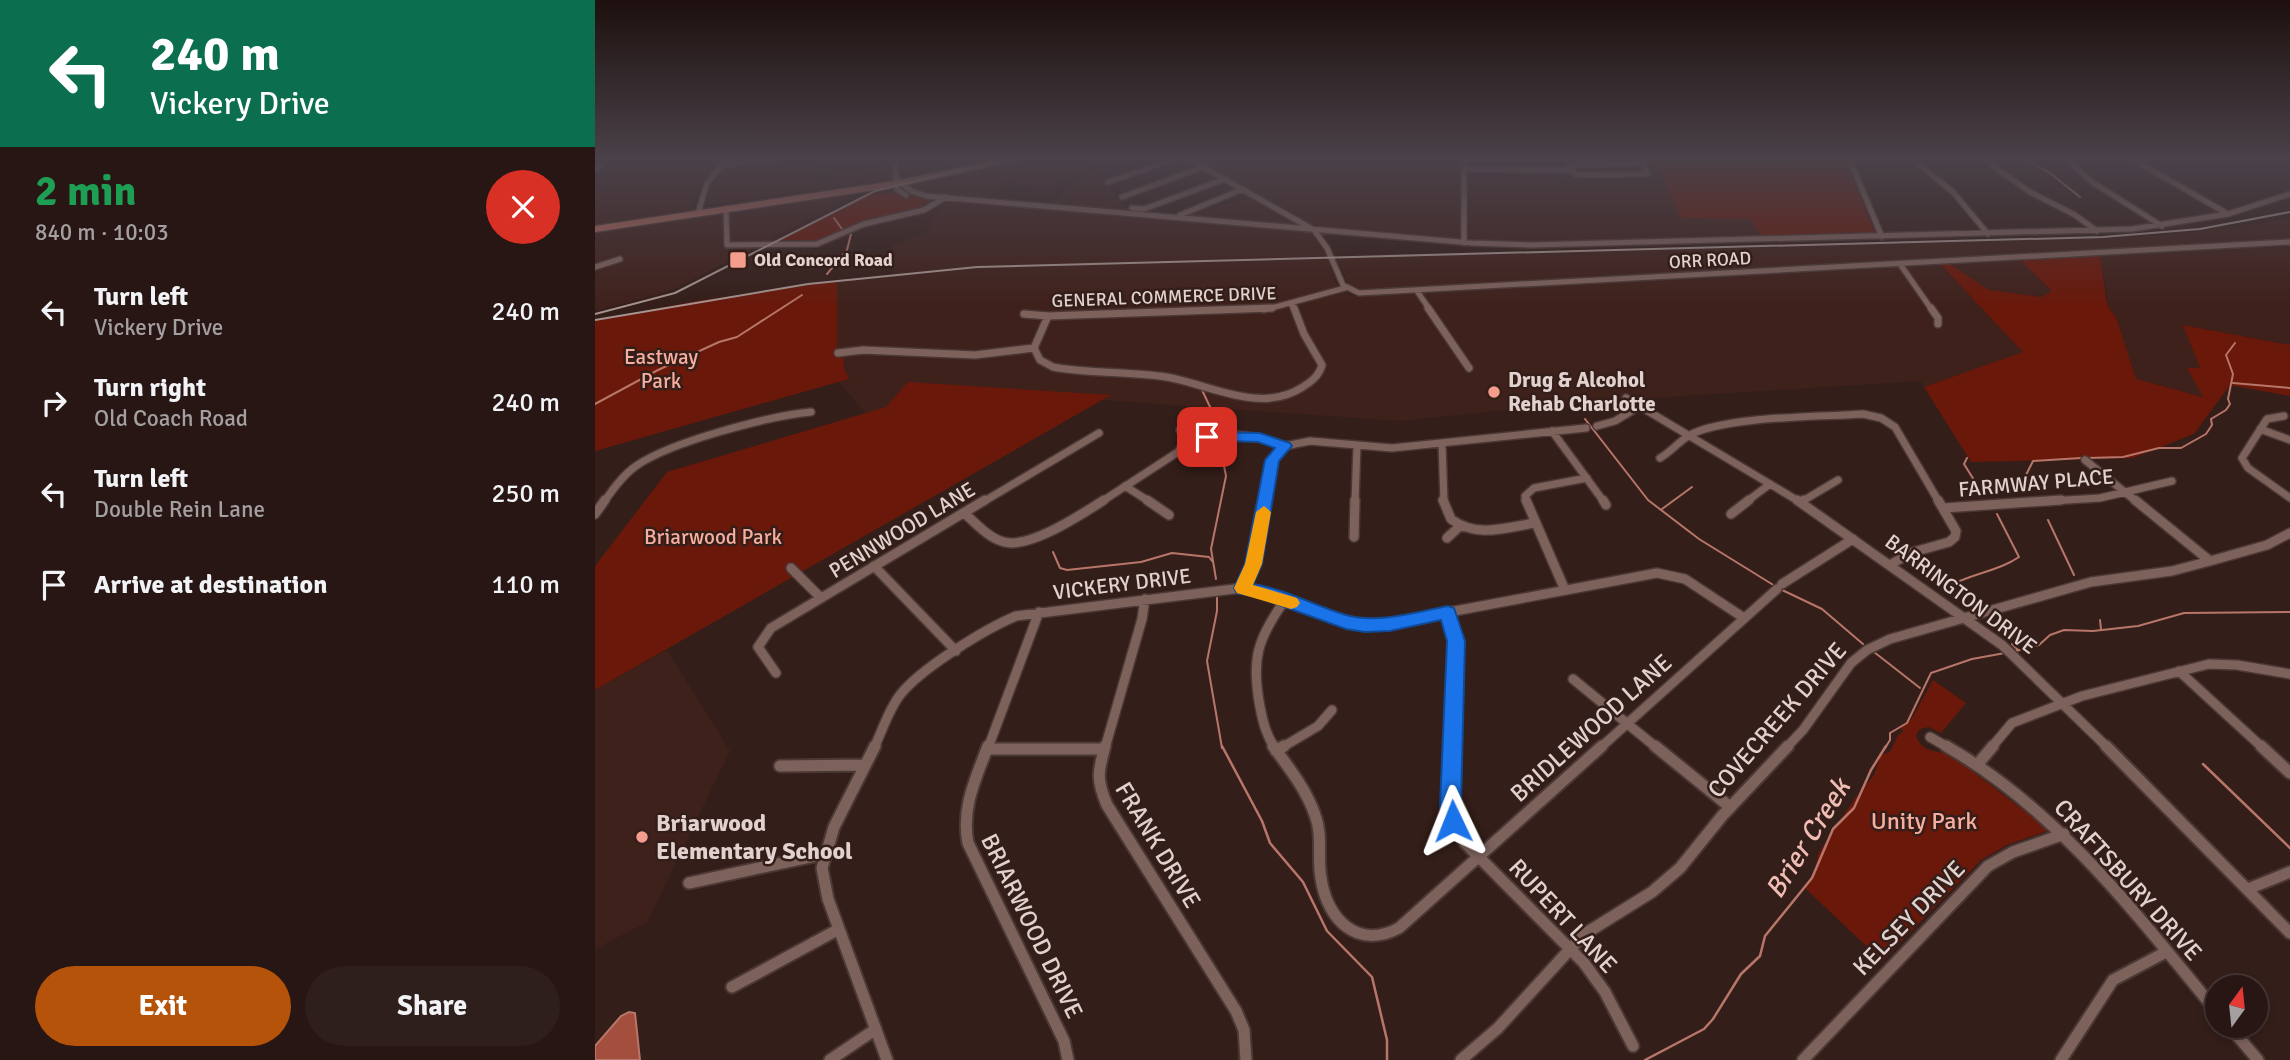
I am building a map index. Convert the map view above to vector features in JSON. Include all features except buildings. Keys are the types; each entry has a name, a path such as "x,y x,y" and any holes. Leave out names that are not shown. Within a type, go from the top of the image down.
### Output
{"main road":[{"path":"595,227 717,207"},
{"path":"595,227 736,207"},
{"path":"652,221 698,210"}],"street":[{"path":"689,211 696,207"},
{"path":"726,209 727,245 750,242 816,244 832,240 863,224 922,212 928,207"},
{"path":"1057,207 1464,243 1531,245 2097,231 2162,226 2228,214 2248,207"},
{"path":"1132,208 1148,207"},
{"path":"1180,215 1198,207"},
{"path":"1275,207 1314,230 1327,248 1345,288"},
{"path":"1464,207 1464,243"},
{"path":"1870,207 1882,237"},
{"path":"1967,207 1988,234"},
{"path":"2060,207 2097,231"},
{"path":"2133,207 2162,226"},
{"path":"2217,207 2228,214"},
{"name":"ORR ROAD","path":"1345,288 1365,293 2290,242"},
{"path":"595,267 620,259"},
{"path":"1900,264 1938,318 1938,324"},
{"name":"GENERAL COMMERCE DRIVE","path":"1024,314 1048,316 1253,310 1291,304 1345,288"},
{"path":"1417,290 1469,368"},
{"path":"1048,316 1034,348 1039,360 1056,368 1173,378 1251,398 1279,397 1306,386 1321,367 1319,354 1306,337 1300,317 1291,304"},
{"path":"838,353 863,350 975,355 1034,348"},
{"name":"BARRINGTON DRIVE","path":"1626,398 1801,502 2010,652 2064,703 2290,933"},
{"path":"1597,426 1617,420 1640,406"},
{"path":"595,514 628,473 650,457 781,418 811,412"},
{"path":"1660,458 1671,452 1689,435 1734,422 1863,414 1878,417 1895,427 1957,531 1954,539 1910,553 1890,565"},
{"path":"2284,416 2267,419 2242,461 2290,498"},
{"path":"1243,588 1254,564 1272,460 1285,446 1303,441 1392,449 1586,428"},
{"path":"2260,429 2290,440"},
{"path":"1180,430 1187,438 1260,437 1285,446"},
{"path":"1552,431 1606,505"},
{"name":"PENNWOOD LANE","path":"776,673 758,647 761,639 777,624 1099,433"},
{"path":"964,513 1001,541 1017,542 1069,522 1178,452 1187,438"},
{"path":"1442,443 1445,506 1450,517 1461,525 1490,531 1534,523"},
{"path":"1354,537 1357,445"},
{"path":"2085,460 2210,561"},
{"path":"1565,590 1525,501 1530,490 1587,478"},
{"path":"1801,502 1838,480"},
{"name":"FARMWAY PLACE","path":"1944,508 2085,499 2172,481"},
{"path":"1731,514 1770,484"},
{"path":"1125,486 1169,514"},
{"path":"1447,538 1461,525"},
{"name":"COVECREEK DRIVE","path":"1461,1060 1499,1028 1569,948 1594,928 1662,885 1694,852 1730,807 1803,730 1856,658 1890,639 2091,582 2172,571 2288,537"},
{"name":"BRIDLEWOOD LANE","path":"1285,600 1263,630 1254,657 1264,727 1317,820 1320,835 1320,875 1324,893 1340,920 1357,934 1375,939 1391,934 1780,587 1853,539"},
{"path":"874,566 957,651"},
{"path":"791,568 821,598"},
{"name":"VICKERY DRIVE","path":"887,1060 824,885 824,854 834,827 900,695 923,673 1005,620 1039,612 1243,588 1346,622 1365,625 1390,624 1649,574 1666,573 1693,583 1744,618"},
{"name":"FRANK DRIVE","path":"1145,599 1142,619 1098,772 1099,790 1236,1011 1244,1030 1246,1060"},
{"name":"BRIARWOOD DRIVE","path":"1039,612 967,804 964,820 967,841 1064,1041 1068,1060"},
{"name":"RUPERT LANE","path":"1448,612 1456,641 1451,814 1460,836 1597,980 1633,1045"},
{"path":"1977,765 2012,723 2064,703 2179,671 2222,664 2290,674"},
{"path":"2179,671 2290,773"},
{"path":"1573,679 1730,807"},
{"path":"1276,751 1318,726 1332,710"},
{"name":"CRAFTSBURY DRIVE","path":"1930,737 1977,765 2031,805 2064,834 2205,998"},
{"path":"987,749 1104,749"},
{"path":"781,766 865,765"},
{"name":"KELSEY DRIVE","path":"1806,1059 1988,866 2013,852 2064,834"},
{"path":"689,883 824,854"},
{"path":"2248,890 2290,872"},
{"path":"732,987 839,929"},
{"path":"2061,1060 2113,981 2136,966 2166,952"},
{"path":"830,1060 876,1029"},
{"path":"2239,1038 2258,1060"}],"shaded area":[{"path":"595,207 690,207 689,210 595,224"},
{"path":"761,207 831,207 673,290 595,311 595,232"},
{"path":"941,207 1024,207 1314,232 1337,285 1353,296 1939,264 2024,352 1924,387 1920,381 1572,403 1400,421 1102,400 1109,396 886,407 866,414 839,382 830,282 894,275 893,246 927,232"},
{"path":"1083,207 1125,207 1128,211"},
{"path":"1215,207 1269,207 1297,224 1185,216"},
{"path":"1282,207 1460,207 1460,239 1317,227"},
{"path":"1469,207 1677,207 1682,218 1750,219 1762,237 1531,243 1469,241"},
{"path":"2290,218 2290,240 1351,290 1337,258 2137,237 2241,227"},
{"path":"2290,246 2290,345 2184,325 2200,368 2188,368 2204,397 2136,379 2116,317 2109,309 2100,256"},
{"path":"2020,260 2052,291 2041,297 1989,290 1950,264"},
{"name":"Briarwood Elementary School","path":"667,650 730,751 647,922 595,949 595,690"},
{"path":"629,1012 635,1013 640,1060 595,1060 595,1046 621,1016"}],"green space":[{"path":"843,207 920,207 861,222 822,240 779,240"},
{"path":"1676,207 1865,207 1876,235 1762,237 1750,219 1681,218"},
{"path":"2100,256 2109,309 2116,317 2136,379 2203,397 2187,368 2200,368 2183,325 2290,345 2290,396 2230,385 2194,434 2133,458 1971,462 1924,387 2023,352 1940,264 1950,264 1989,290 2041,297 2052,291 2020,260"},
{"name":"Eastway Park","path":"837,283 837,357 843,357 849,379 595,451 595,320 697,301"},
{"name":"Briarwood Park","path":"908,382 1111,395 595,690 595,566 667,472 886,407"},
{"name":"Unity Park","path":"1933,680 1966,703 1941,733 1929,727 1920,729 1916,735 1921,745 1951,755 2050,830 2007,845 1981,860 1882,961 1805,888 1815,872 1818,854 1855,798 1874,775 1881,755 1890,752 1898,735 1903,732 1901,726 1911,720"}],"waterway":[{"path":"834,218 842,229"},
{"path":"827,274 847,250 851,234"},
{"path":"595,404 658,370 719,342 737,337 802,295"},
{"path":"2087,458 2123,457 2159,448 2181,448 2206,434 2212,425 2211,419 2226,410 2230,404 2228,399 2233,374 2226,355 2235,343"},
{"path":"2233,383 2290,388"},
{"path":"1202,390 1221,430"},
{"path":"1585,419 1648,500 1699,539 1775,586"},
{"path":"1216,579 1211,549 1226,476 1220,446"},
{"path":"1967,458 1964,464 1984,496"},
{"path":"2024,479 2033,461 2081,458"},
{"path":"1662,509 1692,487"},
{"path":"1951,585 2003,566 2019,557 1997,514"},
{"path":"2048,520 2074,575"},
{"path":"1053,552 1060,568 1067,570 1141,562 1172,553 1209,557 1212,561"},
{"path":"1780,589 1822,609 1863,644"},
{"path":"1217,596 1217,611 1207,661 1222,748"},
{"name":"Brier Creek","path":"2016,651 2039,645 2050,635 2064,630 2093,631 2138,626 2184,613 2290,612"},
{"path":"2100,620 2101,629"},
{"path":"2012,644 2018,650"},
{"path":"1874,652 1920,688"},
{"name":"Brier Creek","path":"1885,748 1890,740 1890,733 1907,723 1931,673 1972,659 2005,653"},
{"path":"1222,746 1262,821 1270,843 1303,882 1327,931 1372,977 1387,1040 1387,1060"},
{"name":"Brier Creek","path":"1645,1060 1704,1029 1713,1019 1741,974 1760,956 1765,936 1812,878 1833,829 1854,808 1871,770 1886,746"},
{"path":"2203,764 2290,848"}],"tram line":[{"path":"595,314 675,293 843,207"}],"railway":[{"path":"595,320 808,284 977,267 2103,237 2200,229 2290,212"}],"slow traffic":[{"path":"1264,512 1254,564 1243,588 1291,603"}],"place":[{"name":"Old Concord Road","path":"738,260"},
{"name":"Drug & Alcohol Rehab Charlotte","path":"1494,392"},
{"name":"Briarwood Elementary School","path":"642,837"}],"route":[{"path":"1207,437 1260,437 1285,446 1272,460 1254,564 1243,588 1332,618 1365,625 1390,624 1448,612 1456,641 1451,806 1453,821"}]}
